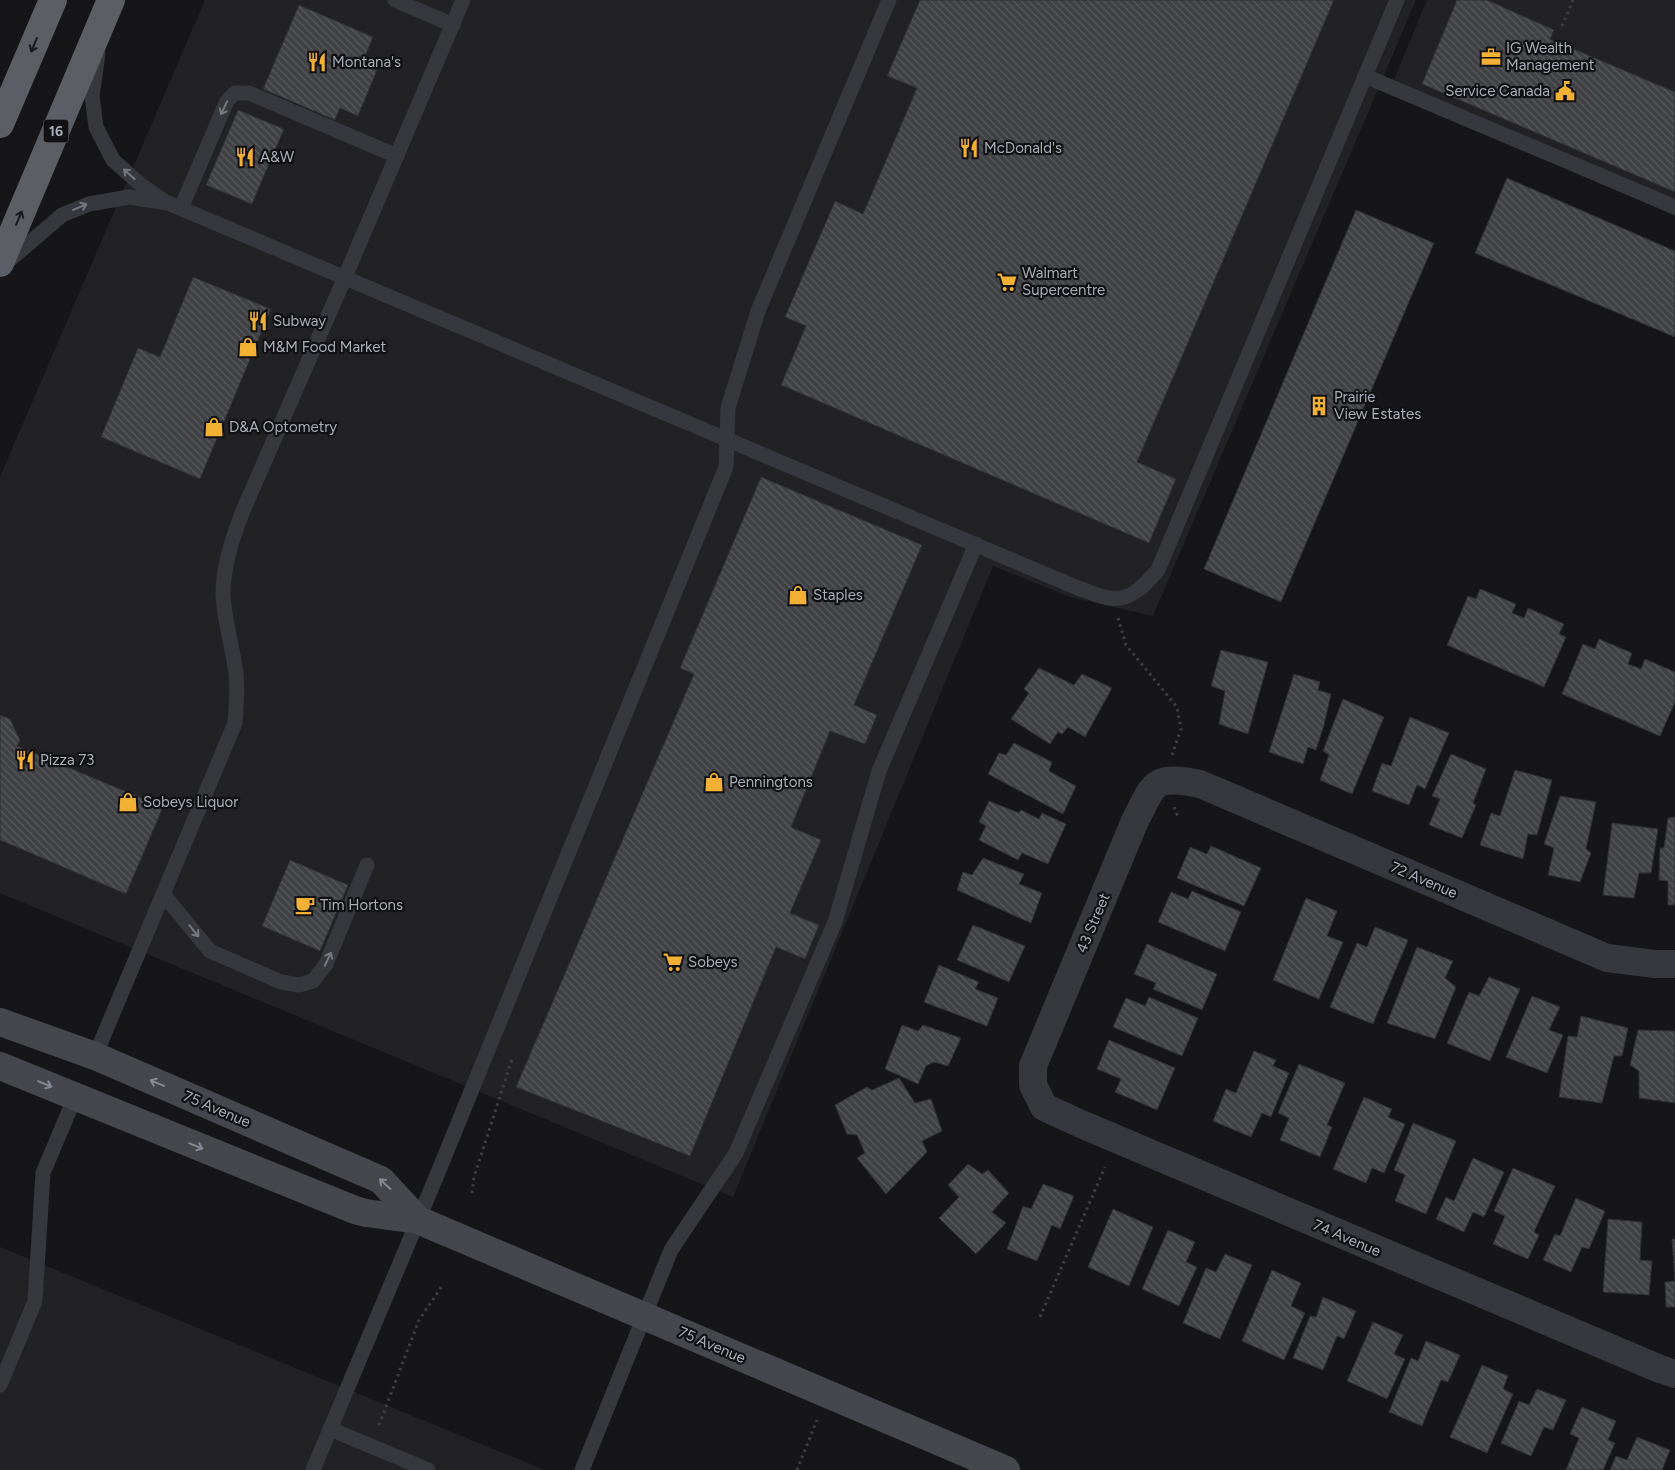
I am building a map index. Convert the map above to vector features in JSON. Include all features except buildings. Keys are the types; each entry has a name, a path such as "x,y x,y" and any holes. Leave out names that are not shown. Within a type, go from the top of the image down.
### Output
{"highway":[{"path":"0,124 53,0"},
{"name":"16","path":"0,263 106,12"}],"main road":[{"name":"75 Avenue","path":"0,1022 95,1056 381,1180 418,1220"},
{"name":"75 Avenue","path":"0,1066 355,1210 366,1214 418,1220 1006,1470"}],"street":[{"name":"72 Avenue","path":"1176,779 1200,784 1607,958 1655,964 1675,964"},
{"name":"43 Street","path":"1033,1085 1034,1066 1134,823 1152,787 1162,782 1176,779"},
{"name":"74 Avenue","path":"1033,1085 1044,1107 1081,1124 1633,1358 1675,1374"}],"lane":[{"path":"395,0 453,25"},
{"path":"95,1056 235,723 236,674 224,610 223,594 224,573 231,544 242,513 463,0"},
{"path":"313,1470 418,1220 720,483 726,467 728,408 758,311 888,0"},
{"path":"106,12 92,96 96,126 113,160 140,184 174,206 1078,588 1110,598 1128,596 1144,586 1158,570 1396,0"},
{"path":"1365,76 1675,206"},
{"path":"174,206 227,101 235,93 249,93 397,156"},
{"path":"0,268 62,215 89,204 129,197 174,206"},
{"path":"582,1470 671,1250 736,1153 835,922 879,771 976,544"},
{"path":"163,894 210,950 281,982 299,985 313,981 326,964 367,865"},
{"path":"0,1385 35,1301 43,1174 75,1097"},
{"path":"330,1429 428,1470"}],"path":[{"path":"1562,26 1573,0"},
{"path":"1110,598 1118,616 1126,646 1177,707 1181,729"},
{"path":"472,1193 474,1177 512,1058"},
{"path":"1040,1317 1104,1167"},
{"path":"379,1425 419,1320 442,1286"},
{"path":"797,1470 828,1394"}],"shaded area":[{"path":"205,0 1416,0 1153,616 1070,597 993,566 733,1197 0,893 0,477"},
{"path":"1427,0 1675,0 1675,216 1389,92"},
{"path":"0,1247 545,1470 0,1470"}],"place":[{"name":"IG Wealth Management","path":"1491,57"},
{"name":"Montana's","path":"317,62"},
{"name":"Service Canada","path":"1565,91"},
{"name":"McDonald's","path":"969,148"},
{"name":"A&W","path":"245,157"},
{"name":"Walmart Supercentre","path":"1007,282"},
{"name":"Subway","path":"258,321"},
{"name":"M&M Food Market","path":"248,347"},
{"name":"Prairie View Estates","path":"1319,406"},
{"name":"D&A Optometry","path":"214,427"},
{"name":"Staples","path":"798,595"},
{"name":"Pizza 73","path":"25,760"},
{"name":"Penningtons","path":"714,782"},
{"name":"Sobeys Liquor","path":"128,802"},
{"name":"Tim Hortons","path":"305,905"},
{"name":"Sobeys","path":"673,962"}]}
